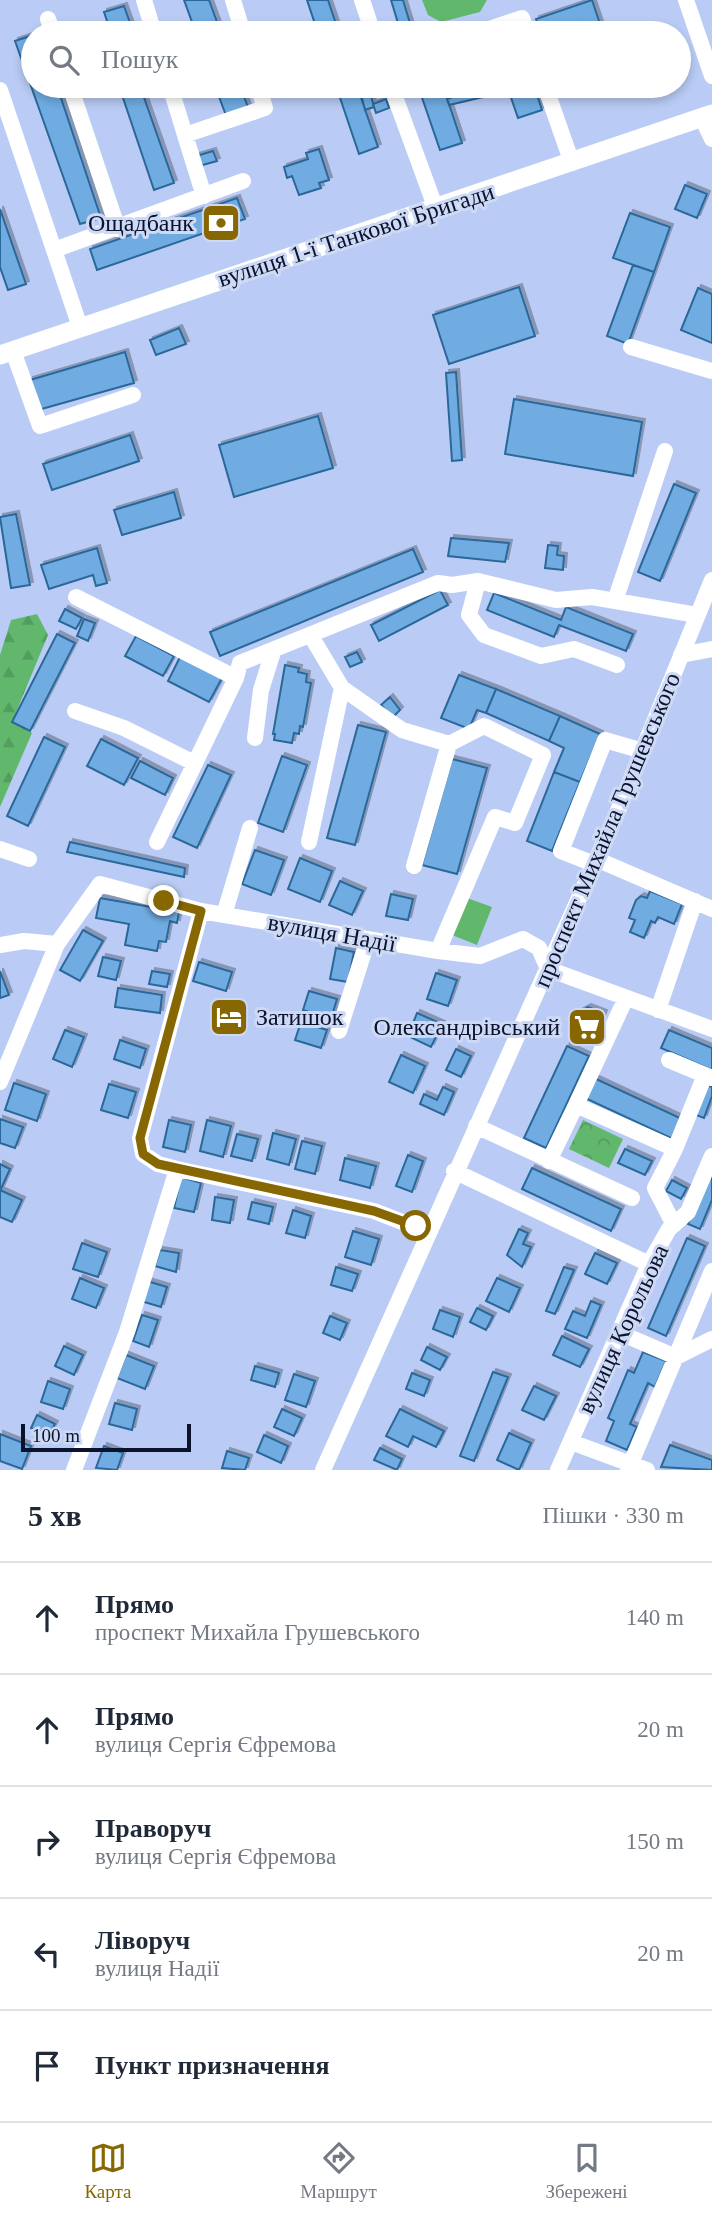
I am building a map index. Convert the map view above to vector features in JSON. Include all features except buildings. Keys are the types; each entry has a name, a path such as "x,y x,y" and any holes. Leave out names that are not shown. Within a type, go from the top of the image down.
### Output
{"main road":[{"name":"вулиця 1-ї Танкової Бригади","path":"6,353 707,116"}],"street":[{"path":"144,0 150,21"},
{"path":"233,0 239,21"},
{"path":"362,0 369,21"},
{"path":"686,0 712,76"},
{"path":"0,90 80,327"},
{"path":"74,98 118,229"},
{"path":"174,98 204,196"},
{"path":"185,135 265,108 262,98"},
{"path":"395,98 436,209"},
{"path":"549,98 572,163"},
{"path":"707,116 712,139"},
{"path":"54,250 118,229 243,181"},
{"path":"631,347 712,371"},
{"path":"6,353 40,426 133,394"},
{"path":"615,601 665,451"},
{"name":"проспект Михайла Грушевського","path":"323,1470 454,1171 548,970 643,751 712,580"},
{"path":"478,581 469,615 485,635 541,656 574,649 617,665"},
{"path":"157,842 236,678 240,663 273,652 438,583 452,585 478,581 556,600 592,597 698,615"},
{"path":"75,597 236,678"},
{"path":"311,636 342,688 402,730 449,744 484,726 543,755 515,823 495,817 438,951"},
{"path":"681,655 712,649"},
{"path":"255,738 261,690 273,652"},
{"path":"309,842 342,688"},
{"path":"75,711 124,728 194,763"},
{"path":"643,751 605,740 561,850 595,861 712,909"},
{"path":"414,866 449,744"},
{"path":"224,915 250,828"},
{"path":"0,849 29,859"},
{"name":"вулиця Надії","path":"57,944 100,884 201,911 438,951 480,956 523,939 539,948 548,970"},
{"path":"658,1010 695,901"},
{"path":"201,911 140,1138 143,1154 158,1164 177,1169 374,1211 428,1232"},
{"path":"339,1031 368,939"},
{"path":"0,945 24,941 57,944 0,1082"},
{"path":"548,970 712,1029"},
{"path":"549,1161 626,998"},
{"path":"669,1059 708,1077 655,1188 674,1225"},
{"path":"576,1105 675,1149"},
{"path":"476,1126 632,1198"},
{"name":"вулиця Корольова","path":"558,1470 649,1265 674,1225 688,1212 712,1156"},
{"path":"74,1470 127,1332 177,1169"},
{"path":"454,1171 649,1265"},
{"path":"632,1467 712,1273"},
{"path":"620,1333 676,1357 712,1339"},
{"path":"571,1442 632,1467 647,1470"}],"green space":[{"path":"422,0 487,0 480,12 445,21 428,15"},
{"path":"37,614 48,635 12,722 32,733 0,807 0,655 11,620"},
{"path":"467,898 492,907 477,945 452,935"},
{"path":"583,1120 623,1139 609,1168 569,1149"}],"place":[{"name":"Ощадбанк","path":"221,223"},
{"name":"Затишок","path":"229,1017"},
{"name":"Олександрівський","path":"587,1027"}],"route":[{"path":"164,901 201,911 140,1138 143,1154 158,1164 374,1211 416,1226"}]}
